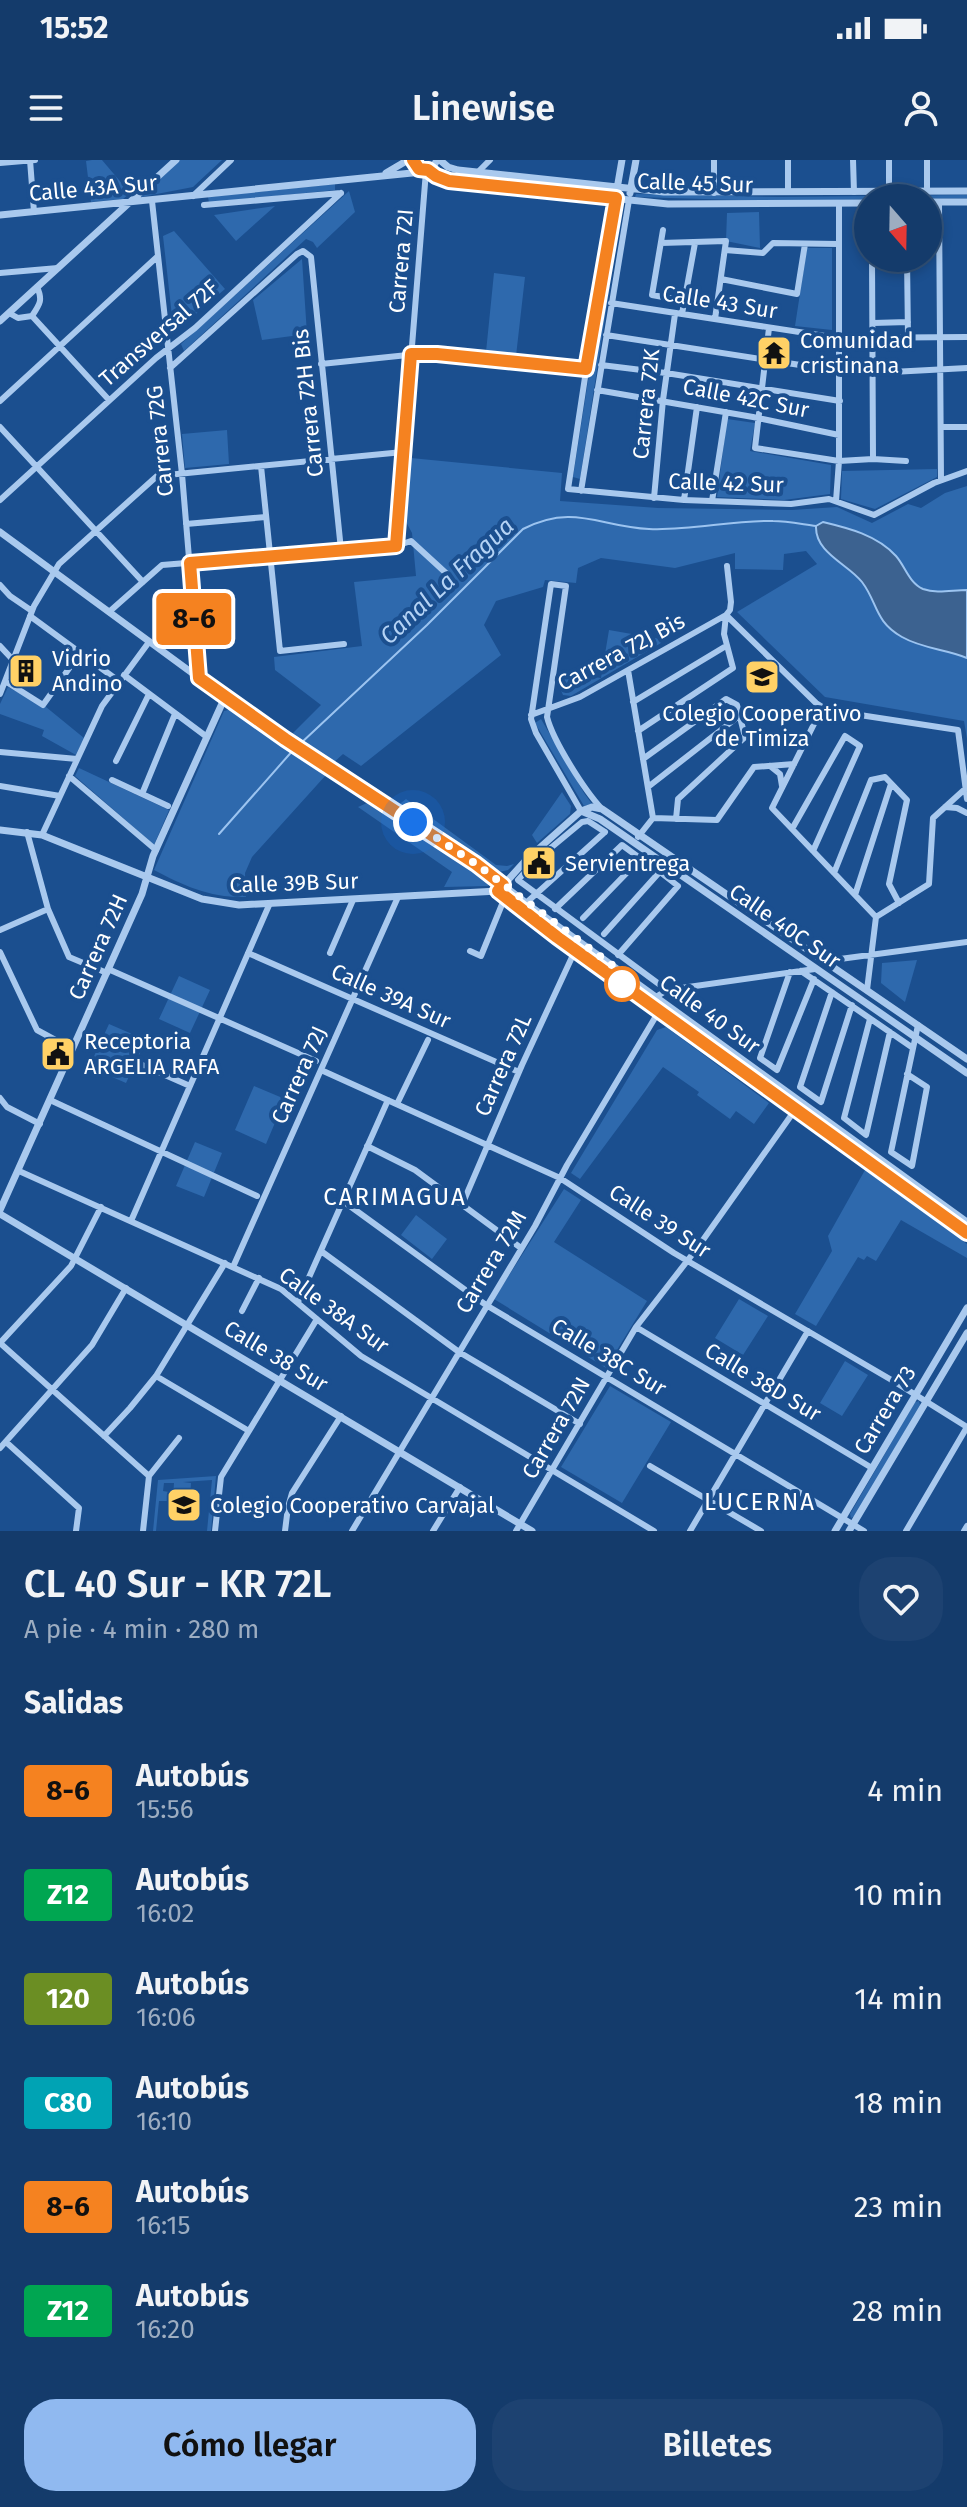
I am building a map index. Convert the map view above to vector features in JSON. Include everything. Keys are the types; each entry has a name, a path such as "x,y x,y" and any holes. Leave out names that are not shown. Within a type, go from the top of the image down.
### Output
{"street":[{"path":"33,160 34,212"},
{"name":"Calle 43A Sur","path":"0,163 33,160"},
{"path":"0,321 176,160"},
{"path":"192,196 231,160"},
{"path":"411,160 425,170 438,160"},
{"name":"Calle 43A Sur","path":"380,176 411,160"},
{"name":"Calle 45 Sur","path":"438,160 453,169 617,188 714,193 854,192"},
{"path":"478,172 490,160"},
{"path":"321,364 437,354 586,369 622,160"},
{"path":"581,491 636,160"},
{"path":"714,160 714,193"},
{"path":"788,160 788,192"},
{"path":"853,160 854,192"},
{"path":"889,160 889,184"},
{"path":"927,160 927,184"},
{"name":"Calle 43A Sur","path":"0,215 425,170"},
{"name":"Calle 45 Sur","path":"425,170 449,181 668,204 854,203"},
{"name":"Carrera 72I","path":"396,546 425,170"},
{"path":"275,187 276,199"},
{"name":"Calle 45 Sur","path":"942,191 967,191"},
{"name":"Transversal 72F","path":"0,500 109,400 195,328 341,193 313,195"},
{"path":"204,205 313,195 319,204 319,213"},
{"name":"Carrera 72G","path":"152,201 182,474 199,678"},
{"path":"942,202 967,202"},
{"path":"836,501 840,401 839,203"},
{"path":"663,230 652,295 685,301"},
{"path":"661,243 726,241 715,319"},
{"name":"Carrera 72K","path":"654,498 666,373 679,314 685,301 695,243"},
{"path":"725,250 763,253 771,244 838,244"},
{"path":"721,279 797,294 805,244"},
{"name":"Transversal 72F","path":"170,368 297,254 307,252"},
{"name":"Carrera 72H Bis","path":"307,252 311,257 341,550"},
{"path":"0,401 158,256"},
{"path":"0,273 58,268"},
{"path":"872,272 873,459"},
{"path":"907,272 908,337"},
{"path":"939,272 941,480 967,471"},
{"path":"601,275 616,278"},
{"path":"9,313 18,318 32,316 41,303 42,297 37,287"},
{"name":"Calle 43 Sur","path":"611,303 838,338 967,337"},
{"path":"32,316 109,400"},
{"path":"873,323 908,322"},
{"path":"769,328 755,448 839,461 906,461"},
{"path":"606,335 839,371"},
{"path":"601,365 840,401"},
{"path":"873,373 967,368"},
{"name":"Calle 42 Sur","path":"586,369 568,489 684,500 791,504 822,499 869,514 879,513 941,480"},
{"name":"Calle 42C Sur","path":"597,390 839,435"},
{"path":"684,500 697,407"},
{"path":"712,501 726,412"},
{"path":"0,427 143,582"},
{"path":"941,427 967,427"},
{"path":"80,653 43,705 2,688 31,613 54,571 157,476 403,452"},
{"path":"261,466 280,651 344,644"},
{"path":"186,524 266,517"},
{"name":"Calle 40 Sur","path":"0,532 285,739 476,864 500,888 526,903 967,1222"},
{"path":"109,612 162,565 396,546 411,541 447,574"},
{"path":"638,731 733,668 724,627 731,602 727,566"},
{"path":"581,811 536,733 531,715 551,584 566,586 547,710 551,729 589,794 602,809"},
{"path":"0,585 80,653 149,694 207,737"},
{"path":"726,615 822,708 958,730 967,799"},
{"name":"Carrera 72J Bis","path":"531,715 569,702 726,615"},
{"path":"544,630 558,633"},
{"path":"42,835 102,706 149,642"},
{"path":"0,646 13,660"},
{"path":"633,702 726,646"},
{"path":"628,670 653,818 633,843"},
{"path":"116,761 149,694"},
{"name":"Carrera 72H","path":"0,1212 142,894 156,850 225,697"},
{"path":"643,759 726,699 737,705 744,739 678,799 676,819"},
{"path":"822,708 772,808 876,917"},
{"path":"142,794 175,714"},
{"path":"648,787 739,716"},
{"path":"792,829 845,736 860,746 813,851"},
{"path":"0,752 77,759"},
{"path":"653,818 714,821 720,817 754,767 794,764"},
{"path":"767,765 777,770 782,787"},
{"path":"69,776 156,850"},
{"path":"834,873 871,780 885,777 907,800 889,884 899,903"},
{"path":"112,780 168,806"},
{"path":"855,895 891,784"},
{"path":"0,786 60,796"},
{"path":"876,917 929,884 933,818 965,789"},
{"path":"500,888 526,860 570,826 581,811 592,807 602,809"},
{"path":"945,807 967,813"},
{"name":"Calle 40C Sur","path":"602,809 967,1059"},
{"name":"Calle 40C Sur","path":"581,811 595,816 608,829 633,843 644,856"},
{"path":"526,903 608,829 585,821 570,826"},
{"name":"Calle 40 Sur","path":"570,826 520,876 519,882 667,990"},
{"name":"Calle 39B Sur","path":"0,830 42,835 211,902 239,905 353,900 500,888"},
{"path":"27,832 48,909 69,957 74,961 107,971 316,1061"},
{"name":"Calle 40C Sur","path":"555,909 622,845 644,856 776,942 967,1073"},
{"path":"583,918 644,856"},
{"path":"604,934 662,869"},
{"name":"Calle 40C Sur","path":"618,955 678,886 662,869"},
{"name":"Calle 40 Sur","path":"500,888 507,902 967,1233"},
{"name":"Carrera 72J","path":"233,1267 398,897"},
{"path":"330,953 353,900"},
{"path":"470,951 481,956 507,902"},
{"path":"131,1221 270,903"},
{"path":"0,930 48,909"},
{"path":"867,990 876,917"},
{"path":"776,942 783,932"},
{"name":"Carrera 72L","path":"462,1205 579,942"},
{"path":"825,961 967,942"},
{"path":"0,952 40,1033 72,1049"},
{"name":"Calle 39A Sur","path":"248,953 519,1072"},
{"path":"656,997 667,990 815,969"},
{"name":"Calle 40C Sur","path":"801,971 913,1048"},
{"name":"Calle 40 Sur","path":"790,972 760,1058 777,1070 814,979"},
{"path":"832,992 800,1087 821,1102 852,1005"},
{"name":"Carrera 72M","path":"352,1531 659,1011"},
{"path":"870,1019 844,1118 866,1135 890,1032"},
{"path":"907,1074 927,1087 912,1166 891,1152 907,1074 918,1025"},
{"path":"397,1104 428,1040"},
{"path":"140,1064 190,1086"},
{"name":"Calle 39 Sur","path":"321,1070 560,1178 687,1261 967,1427"},
{"path":"0,1098 7,1107 40,1124"},
{"path":"50,1100 257,1196"},
{"path":"298,1302 388,1100"},
{"path":"795,1110 800,1101"},
{"name":"Carrera 72N","path":"518,1528 636,1327 795,1110"},
{"path":"367,1146 415,1170 521,1248"},
{"name":"Calle 38A Sur","path":"19,1171 281,1289 361,1356 654,1531"},
{"name":"Calle 38C Sur","path":"343,1201 486,1305 843,1518 851,1528 864,1531"},
{"path":"101,1207 76,1258 0,1343 149,1476"},
{"name":"Calle 38 Sur","path":"0,1212 460,1487 518,1528 532,1531"},
{"path":"321,1251 459,1352 580,1424"},
{"path":"104,1436 156,1376 225,1263"},
{"path":"242,1311 259,1278"},
{"path":"76,1531 79,1508 3,1445 92,1345 126,1288"},
{"name":"Carrera 73","path":"835,1531 967,1308"},
{"path":"215,1531 221,1477 317,1319"},
{"name":"Calle 38D Sur","path":"636,1327 872,1468"},
{"path":"690,1531 808,1331"},
{"name":"Carrera 73","path":"851,1528 967,1333"},
{"path":"156,1376 249,1431"},
{"path":"285,1531 292,1493 341,1416"},
{"path":"906,1531 967,1427"},
{"path":"143,1531 149,1476 179,1438"},
{"path":"650,1466 761,1531"},
{"path":"433,1531 460,1487"},
{"path":"964,1531 967,1526"}],"shaded area":[{"path":"102,160 130,193 123,199 91,202 86,161"},
{"path":"180,160 222,160 193,187 141,197"},
{"path":"456,174 608,189 607,193 456,179"},
{"path":"335,184 335,190 209,203 208,197"},
{"path":"349,191 355,212 317,248 306,239 184,351 181,344"},
{"path":"636,194 854,196 854,200 770,201 635,197"},
{"path":"942,195 967,195 967,198 942,198"},
{"path":"275,206 236,241 214,215"},
{"path":"759,212 760,248 726,241 727,213"},
{"path":"174,231 225,289 177,330 173,325 163,236"},
{"path":"807,248 832,248 832,330 795,326"},
{"path":"302,259 307,334 262,340 253,300"},
{"path":"494,273 525,277 516,356 486,352"},
{"path":"603,285 610,286 580,479 573,477"},
{"path":"727,419 755,423 750,451 831,465 830,494 784,500 717,497"},
{"path":"227,430 229,464 185,468 182,434"},
{"path":"411,458 562,473 560,501 658,508 792,510 837,507 872,523 908,504 921,508 945,493 967,486 967,739 964,721 825,697 737,612 817,564 806,551 784,554 783,570 735,569 735,553 675,568 601,558 578,568 576,583 545,580 543,587 496,601 484,625 501,655 361,766 343,754 332,764 291,735 321,705 275,670 274,657 362,646 354,582 416,576 412,533 405,520"},
{"path":"937,469 937,477 875,509 841,499 842,471"},
{"path":"823,522 852,530 880,543 896,556 911,579 923,589 939,592 967,590 967,658 910,641 886,625 862,582 821,544 816,526"},
{"path":"609,630 666,640 571,696 563,695 559,686 561,672 601,678"},
{"path":"8,687 46,707 84,738 76,755 42,736 44,730 0,714 0,704"},
{"path":"232,709 326,775 252,857 245,873 246,897 198,890 154,870 224,711"},
{"path":"541,719 592,804 584,806 535,723"},
{"path":"79,768 169,810 154,845 75,776"},
{"path":"562,792 571,806 570,814 537,843 532,835"},
{"path":"406,799 496,865 514,864 508,870 499,872 397,806"},
{"path":"375,803 491,880 488,886 444,887 452,872 358,807"},
{"path":"917,960 905,1002 881,983 882,963"},
{"path":"179,976 210,990 190,1033 159,1019"},
{"path":"109,1024 146,1040 126,1083 89,1067"},
{"path":"666,1027 769,1103 754,1124 736,1111 730,1119 663,1067 580,1179 571,1173 657,1030"},
{"path":"254,1086 285,1099 266,1144 235,1130"},
{"path":"195,1142 222,1153 204,1197 176,1186"},
{"path":"865,1170 967,1244 967,1258 901,1220 876,1261 867,1256 864,1260 858,1257 816,1326 795,1314 832,1251 828,1236"},
{"path":"564,1189 581,1200 554,1242 647,1301 606,1368 494,1299"},
{"path":"416,1215 447,1239 432,1259 401,1235"},
{"path":"739,1299 768,1316 743,1355 715,1338"},
{"path":"845,1361 868,1375 842,1416 820,1403"},
{"path":"610,1386 671,1422 622,1503 561,1467"},
{"path":"919,1401 920,1405 851,1518 850,1514 915,1402"},
{"path":"216,1476 211,1531 207,1531 212,1480 183,1482 191,1483 189,1513 172,1512 174,1483 164,1483 163,1491 169,1492 168,1501 159,1501 156,1531 153,1531 158,1480"}],"waterway":[{"name":"Canal La Fragua","path":"300,744 427,625 523,529 541,521 587,518 649,529 758,521 816,526"},
{"name":"Canal La Fragua","path":"219,834 295,748"}],"bus line":[{"name":"8-6","path":"413,160 419,169 428,170 449,181 616,198 586,369 411,354 396,546 190,563 199,678 285,739 476,864 503,885 498,891 557,937 967,1233"}],"place":[{"name":"Comunidad cristinana","path":"774,353"},
{"name":"Vidrio Andino","path":"26,671"},
{"name":"Colegio Cooperativo de Timiza","path":"762,677"},
{"name":"Servientrega","path":"539,863"},
{"name":"Receptoria ARGELIA RAFA","path":"58,1054"},
{"name":"Colegio Cooperativo Carvajal","path":"184,1505"}],"district":[{"name":"CARIMAGUA","path":"395,1197"},
{"name":"LUCERNA","path":"760,1502"}],"route":[{"path":"413,822 476,864 620,971 622,984"}]}
